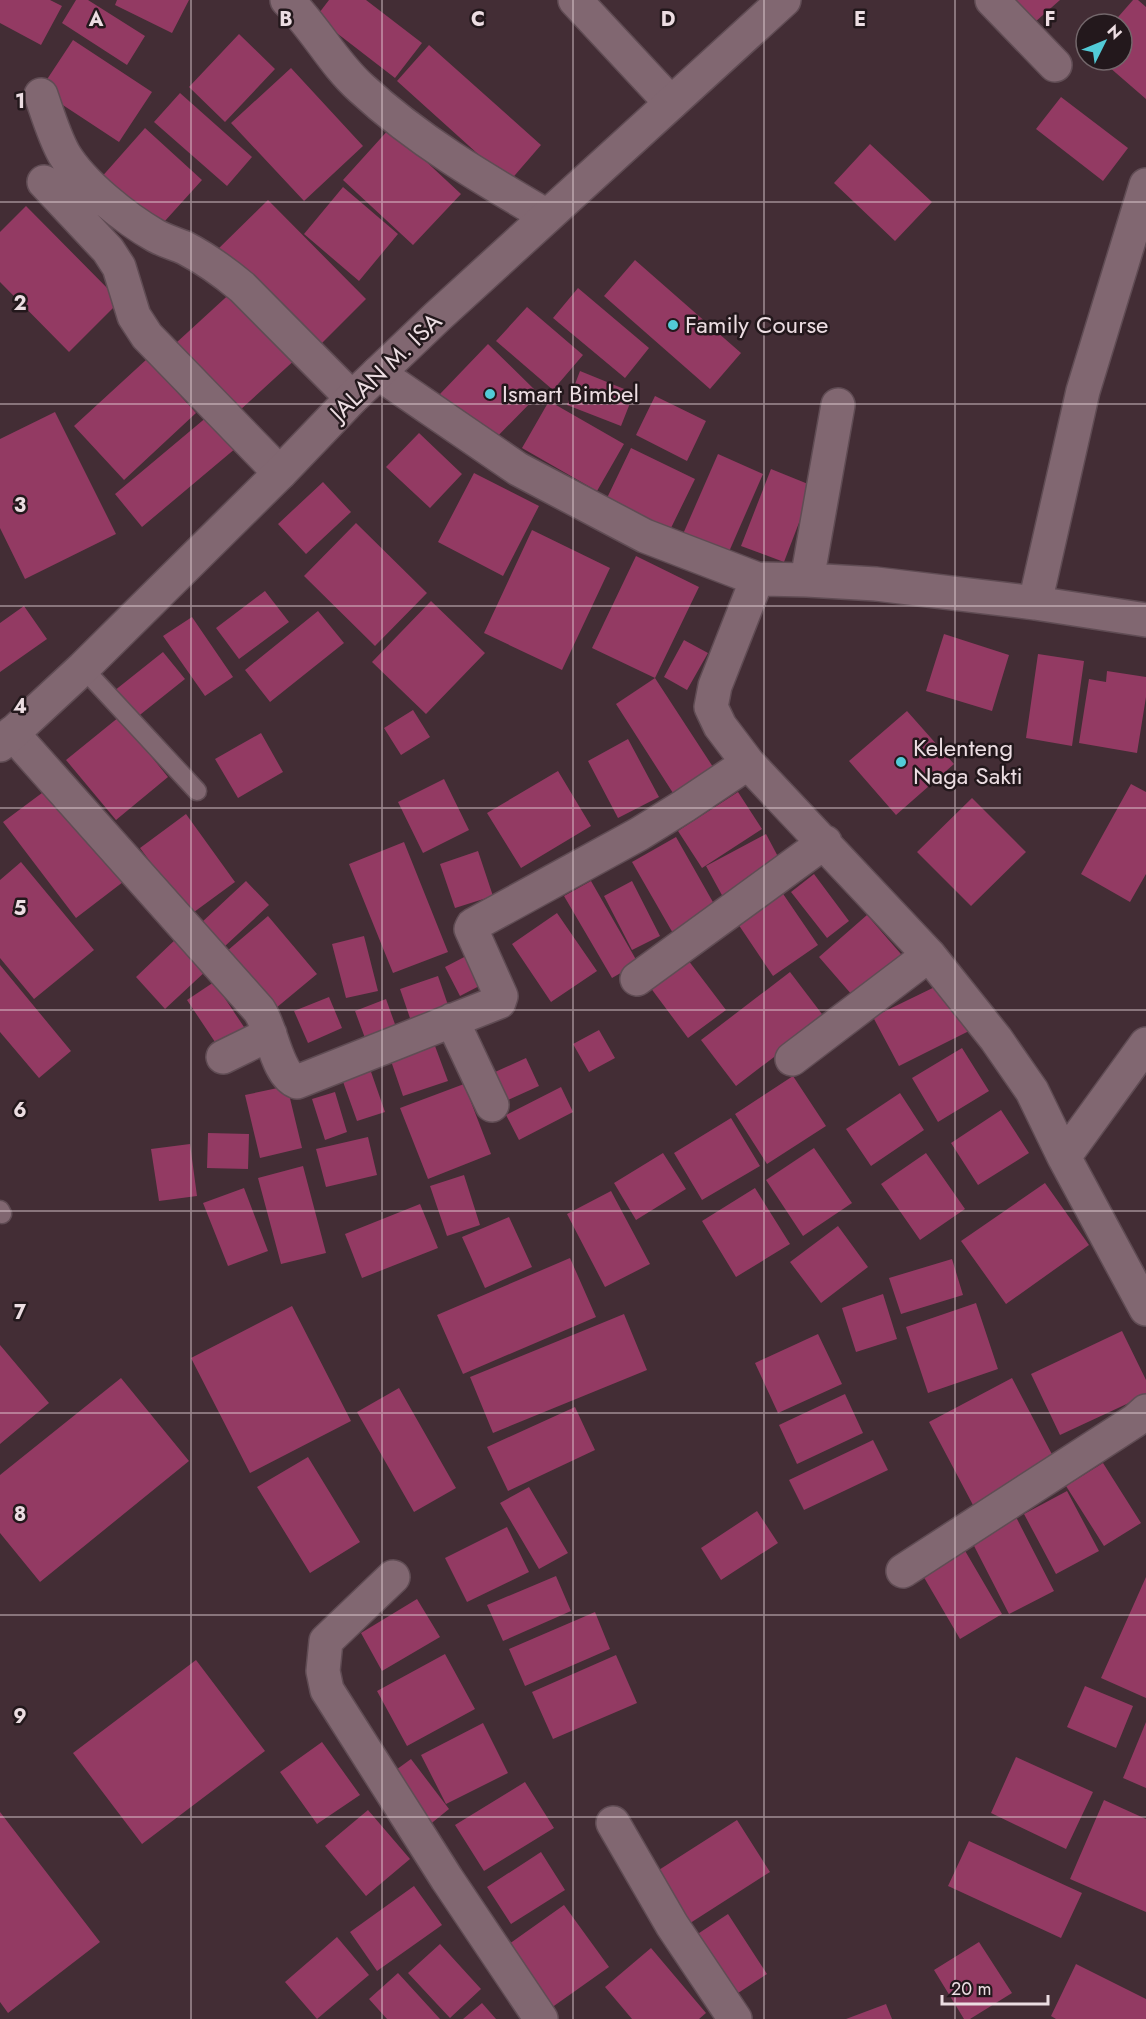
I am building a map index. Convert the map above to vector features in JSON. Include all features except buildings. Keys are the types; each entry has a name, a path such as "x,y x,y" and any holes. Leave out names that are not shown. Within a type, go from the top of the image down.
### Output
{"street":[{"path":"287,0 309,25 339,66 361,88 415,133 466,168 547,216"},
{"path":"575,0 671,104"},
{"name":"JALAN M. ISA","path":"6,739 83,668 378,373 784,0"},
{"path":"992,0 1055,65"},
{"path":"41,95 54,134 65,156 101,195 131,221 158,237 183,247 225,273 242,287 352,398"},
{"path":"44,182 108,250 119,267 134,316 147,336 280,473"},
{"path":"1035,603 1083,391 1146,185"},
{"path":"378,373 518,469 645,536 757,579 876,584 1035,603 1146,620"},
{"path":"807,580 838,405"},
{"path":"757,579 715,686 711,707 720,726 748,763 930,955 996,1039 1032,1091 1064,1157 1146,1309"},
{"path":"6,739 259,1010 285,1074 297,1082 501,1000 471,929 476,922 630,839 748,763"},
{"path":"637,979 825,842"},
{"path":"792,1059 930,955"},
{"path":"452,1020 492,1105"},
{"path":"224,1057 270,1034"},
{"path":"1064,1157 1146,1044"},
{"path":"903,1571 1136,1420 1146,1411"},
{"path":"393,1577 326,1641 322,1671 327,1690 453,1888 541,2019"},
{"path":"613,1823 672,1925 735,2019"}],"lane":[{"path":"83,668 197,791"}],"place":[{"name":"Family Course","path":"673,325"},
{"name":"Ismart Bimbel","path":"490,394"},
{"name":"Kelenteng Naga Sakti","path":"901,762"}]}
